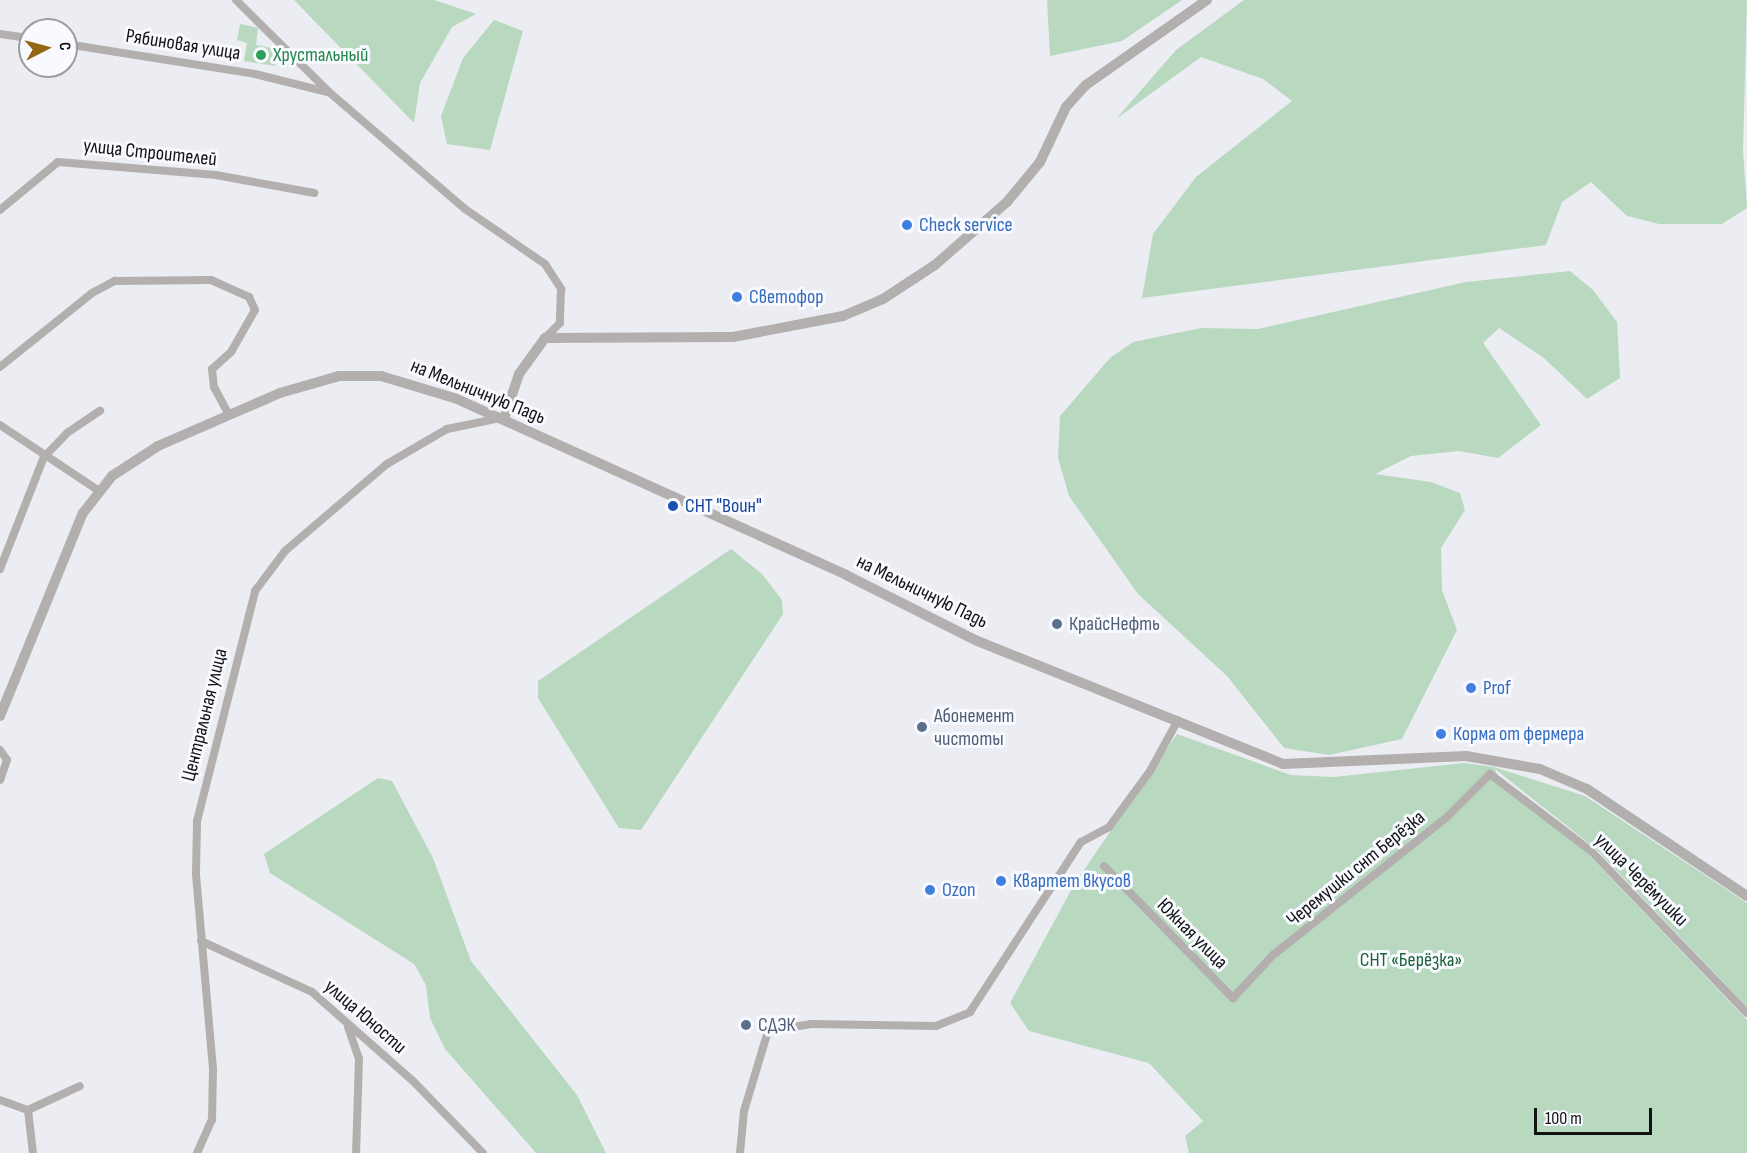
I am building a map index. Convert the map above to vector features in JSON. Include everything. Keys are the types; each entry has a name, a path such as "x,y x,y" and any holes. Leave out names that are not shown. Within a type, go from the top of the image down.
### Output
{"street":[{"path":"236,0 329,92 465,209 544,264 561,289 560,323 544,338 519,374 502,418"},
{"path":"544,338 733,337 843,316 883,298 935,265 1007,202 1040,162 1066,107 1086,86 1207,0"},
{"path":"0,34 18,36"},
{"name":"Рябиновая улица","path":"78,46 255,74 329,92"},
{"name":"улица Строителей","path":"0,210 58,162 216,175 314,193"},
{"path":"0,367 92,293 115,281 211,280 249,297 255,310 231,352 212,369 214,387 228,413"},
{"name":"на Мельничную Падь","path":"0,716 72,537 98,489 129,462 228,413 314,382 358,374 430,388 502,418 1001,651 1283,764 1466,756 1540,769 1587,789 1747,896"},
{"path":"0,569 44,457 67,433 100,411"},
{"name":"Центральная улица","path":"197,1153 212,1120 213,1069 201,941 197,821 224,701 259,584 285,551 387,464 447,429 502,418"},
{"path":"0,425 44,457 98,489"},
{"path":"740,1153 744,1111 768,1032 811,1024 936,1026 970,1012 1081,842 1109,827 1150,771 1178,720"},
{"path":"0,750 7,760 0,780"},
{"name":"Черемушки снт Берёзка","path":"1233,998 1273,955 1446,817 1490,774 1503,779"},
{"name":"улица Черёмушки","path":"1503,779 1591,851 1747,1013"},
{"name":"Южная улица","path":"1104,866 1233,998"},
{"name":"улица Юности","path":"201,941 284,976 347,1024 483,1153"},
{"path":"347,1024 359,1059 356,1153"},
{"path":"0,1100 28,1110 80,1086"},
{"path":"28,1110 33,1153"}],"green space":[{"path":"294,0 434,0 476,14 452,27 420,83 414,123"},
{"path":"1047,0 1182,0 1122,41 1050,56"},
{"path":"1244,0 1747,0 1743,151 1747,208 1722,224 1659,224 1627,216 1591,182 1562,202 1546,245 1142,298 1153,234 1196,177 1292,101 1263,79 1201,57 1116,119 1176,50"},
{"path":"494,20 523,31 490,150 447,144 441,116 463,58"},
{"name":"Хрустальный","path":"240,24 258,28 256,45 277,49 275,66 244,61 247,43 237,40"},
{"path":"1570,271 1593,290 1617,322 1620,378 1587,399 1544,358 1499,328 1483,343 1541,425 1498,458 1459,451 1411,456 1375,474 1431,482 1460,493 1465,510 1441,548 1442,590 1457,630 1402,739 1329,755 1284,748 1227,676 1138,594 1069,496 1058,458 1060,416 1110,358 1133,342 1201,328 1258,329 1466,282"},
{"path":"731,549 762,574 782,600 783,614 641,830 619,828 538,698 538,681"},
{"name":"СНТ «Берёзка»","path":"1177,734 1291,775 1334,777 1464,763 1494,767 1585,796 1747,903 1747,1007 1596,849 1495,769 1500,784 1587,853 1747,1020 1747,1153 1189,1153 1185,1136 1203,1121 1149,1063 1029,1031 1010,1003 1075,883"},
{"path":"378,778 392,781 433,858 471,961 577,1095 606,1153 536,1153 445,1049 430,1018 426,985 414,964 270,873 264,854"}],"place":[{"name":"Хрустальный","path":"261,55"},
{"name":"Check service","path":"907,225"},
{"name":"Светофор","path":"737,297"},
{"name":"СНТ \"Воин\"","path":"673,506"},
{"name":"КрайсНефть","path":"1057,624"},
{"name":"Prof","path":"1471,688"},
{"name":"Абонемент чистоты","path":"922,727"},
{"name":"Корма от фермера","path":"1441,734"},
{"name":"Квартет вкусов","path":"1001,881"},
{"name":"Ozon","path":"930,890"},
{"name":"СДЭК","path":"746,1025"}]}
